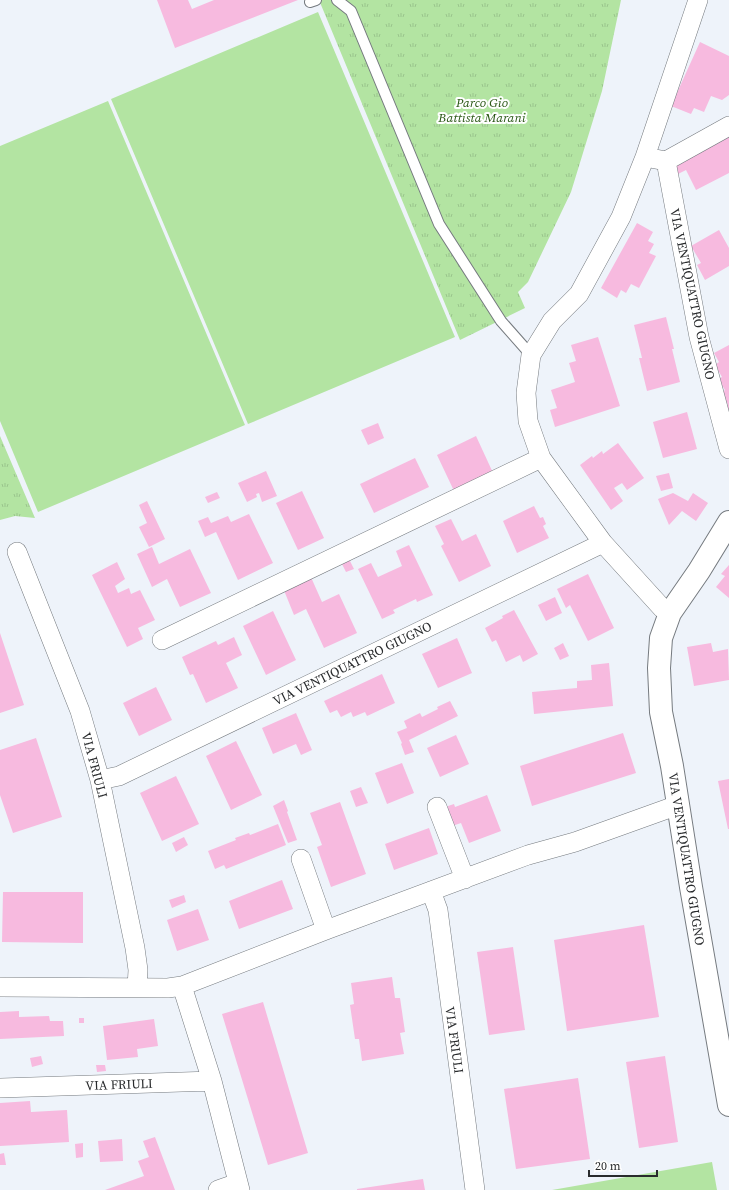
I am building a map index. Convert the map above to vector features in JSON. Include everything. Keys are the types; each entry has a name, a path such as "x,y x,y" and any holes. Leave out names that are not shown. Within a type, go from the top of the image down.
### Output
{"street":[{"path":"670,613 662,608 603,543 541,458 528,421 526,393 531,355 552,321 579,294 621,217 645,157 698,0"},
{"path":"645,157 666,161 729,126"},
{"name":"VIA VENTIQUATTRO GIUGNO","path":"666,161 699,337 729,449"},
{"path":"162,640 541,458"},
{"name":"VIA VENTIQUATTRO GIUGNO","path":"729,522 699,571 670,613 661,638 659,668 661,712 672,766 729,1105"},
{"name":"VIA VENTIQUATTRO GIUGNO","path":"100,780 119,776 603,543"},
{"name":"VIA FRIULI","path":"17,552 80,711 100,780 135,948 138,970 137,988"},
{"path":"0,987 168,988 182,986 326,930 528,855 575,842 678,805"},
{"path":"437,807 465,879"},
{"path":"301,859 326,930"},
{"name":"VIA FRIULI","path":"431,891 438,910 476,1190"},
{"path":"182,986 212,1081 239,1186 218,1190"},
{"name":"VIA FRIULI","path":"1,1088 212,1081"}],"lane":[{"path":"336,0 351,11 439,224 501,321 531,355"}],"green space":[{"name":"Parco Gio Battista Marani","path":"319,0 621,0 602,91 571,192 528,282 518,292 525,308 460,340"},
{"path":"318,12 455,337 248,424 111,99"},
{"path":"108,101 245,425 38,512 0,421 0,146"},
{"path":"0,436 35,518 15,516 0,520"},
{"path":"712,1162 717,1190 552,1190"}],"building":[{"path":"157,0 188,0 192,9 214,0 298,0 175,48"},
{"path":"700,42 729,56 729,95 722,100 711,96 704,112 694,108 691,114 671,106"},
{"path":"729,135 729,173 696,190 686,170 672,177 671,164"},
{"path":"637,223 653,232 648,241 654,244 649,253 656,256 639,288 631,284 626,293 621,290 617,298 601,288"},
{"path":"719,230 729,248 729,266 705,280 697,265 701,263 691,246"},
{"path":"666,317 680,382 647,391 639,358 642,358 634,325"},
{"path":"598,337 620,406 555,427 550,410 557,408 551,390 575,382 569,363 576,361 571,345"},
{"path":"729,345 729,413 725,406 728,405 722,393 725,390 718,379 722,377 715,365 719,362 714,353"},
{"path":"687,412 697,449 663,458 653,422"},
{"path":"378,423 384,438 368,445 361,430"},
{"path":"476,436 494,475 455,493 437,455"},
{"path":"618,443 644,478 627,490 622,483 614,488 623,501 611,510 580,465 602,451 603,454"},
{"path":"415,458 429,487 374,513 360,484"},
{"path":"266,471 277,496 262,502 259,493 256,494 257,497 247,502 238,483"},
{"path":"669,473 673,488 661,491 656,476"},
{"path":"302,491 324,538 298,550 276,503"},
{"path":"217,492 220,498 208,503 205,497"},
{"path":"673,493 688,501 693,493 708,503 696,521 682,511 669,525 658,499"},
{"path":"147,501 165,539 149,547 139,527 147,523 139,505"},
{"path":"534,506 540,518 543,517 546,524 543,526 549,538 517,553 503,521"},
{"path":"249,514 273,563 238,580 216,532 205,537 198,521 208,517 211,523 228,516 231,522"},
{"path":"451,519 462,541 476,534 491,566 459,582 441,546 444,544 435,526"},
{"path":"409,545 433,595 417,602 416,599 393,610 395,613 382,619 358,569 371,563 378,577 402,566 396,551"},
{"path":"152,547 159,564 190,549 211,593 180,607 167,579 152,587 137,554"},
{"path":"348,557 354,569 346,572 340,560"},
{"path":"117,562 125,579 115,586 118,593 129,588 131,594 140,590 155,620 138,628 143,639 127,647 92,575"},
{"path":"729,565 729,598 716,587 725,576 721,574"},
{"path":"588,574 614,628 588,641 570,605 566,608 557,589"},
{"path":"310,575 322,602 339,594 357,633 324,648 306,609 294,615 283,588"},
{"path":"555,597 562,613 546,621 538,605"},
{"path":"514,610 538,654 523,662 520,655 506,662 496,640 492,642 485,628 503,618 502,616"},
{"path":"273,611 296,660 266,675 243,626"},
{"path":"0,633 24,705 0,713"},
{"path":"234,637 242,655 226,663 238,688 206,703 193,674 190,675 182,657 216,641 218,645"},
{"path":"457,638 472,673 438,688 422,654"},
{"path":"563,643 569,656 560,660 554,648"},
{"path":"711,643 713,652 728,649 729,680 694,686 687,647"},
{"path":"609,663 613,706 534,714 532,692 577,688 577,681 592,680 591,665"},
{"path":"382,674 395,703 367,716 365,712 353,717 351,712 341,717 337,710 330,713 324,701"},
{"path":"156,687 172,720 139,736 123,703"},
{"path":"450,701 458,716 409,740 414,752 405,755 397,732 407,728 404,721 420,713 422,717 438,709 437,707"},
{"path":"296,713 312,750 301,755 296,744 273,754 262,728"},
{"path":"623,733 636,773 532,806 520,766"},
{"path":"456,735 469,764 440,777 427,748"},
{"path":"36,738 62,817 13,833 0,795 0,750"},
{"path":"236,741 262,795 231,810 206,756"},
{"path":"402,763 414,793 387,804 375,773"},
{"path":"176,776 199,824 162,841 140,793"},
{"path":"729,779 729,829 728,829 718,781"},
{"path":"361,787 368,803 356,807 350,791"},
{"path":"487,795 501,831 469,843 461,823 452,826 447,808 448,806 454,804 455,807"},
{"path":"284,800 297,840 288,843 273,806"},
{"path":"340,802 366,874 331,887 317,847 322,845 310,813"},
{"path":"278,824 286,845 226,869 224,865 215,869 208,851 236,840 235,838 249,833 250,835"},
{"path":"429,828 438,854 394,870 385,844"},
{"path":"184,837 188,845 176,852 172,843"},
{"path":"282,880 293,909 239,929 229,901"},
{"path":"3,892 83,892 83,943 2,942"},
{"path":"184,895 186,902 172,908 169,900"},
{"path":"198,909 209,940 177,951 167,920"},
{"path":"644,925 659,1017 567,1031 554,940"},
{"path":"513,947 525,1030 489,1035 477,952"},
{"path":"392,977 395,998 400,998 405,1032 400,1033 404,1054 362,1061 359,1039 355,1039 350,1005 354,1004 351,983"},
{"path":"263,1002 308,1153 268,1165 222,1014"},
{"path":"19,1011 19,1017 49,1016 50,1021 63,1021 64,1036 0,1039 0,1012"},
{"path":"79,1018 84,1018 84,1023 79,1023"},
{"path":"154,1019 158,1046 137,1049 138,1057 107,1060 103,1026"},
{"path":"41,1056 43,1064 32,1067 30,1058"},
{"path":"665,1056 678,1142 639,1148 626,1062"},
{"path":"96,1065 105,1065 106,1071 97,1072"},
{"path":"578,1078 590,1159 516,1169 504,1089"},
{"path":"30,1101 31,1112 67,1110 69,1142 0,1146 0,1103"},
{"path":"155,1137 175,1190 105,1190 144,1176 138,1161 149,1157 143,1141"},
{"path":"122,1139 123,1161 100,1162 98,1141"},
{"path":"83,1143 83,1157 76,1158 75,1144"},
{"path":"4,1153 6,1165 0,1165 0,1154"},
{"path":"423,1179 425,1190 357,1190 357,1189"}]}
